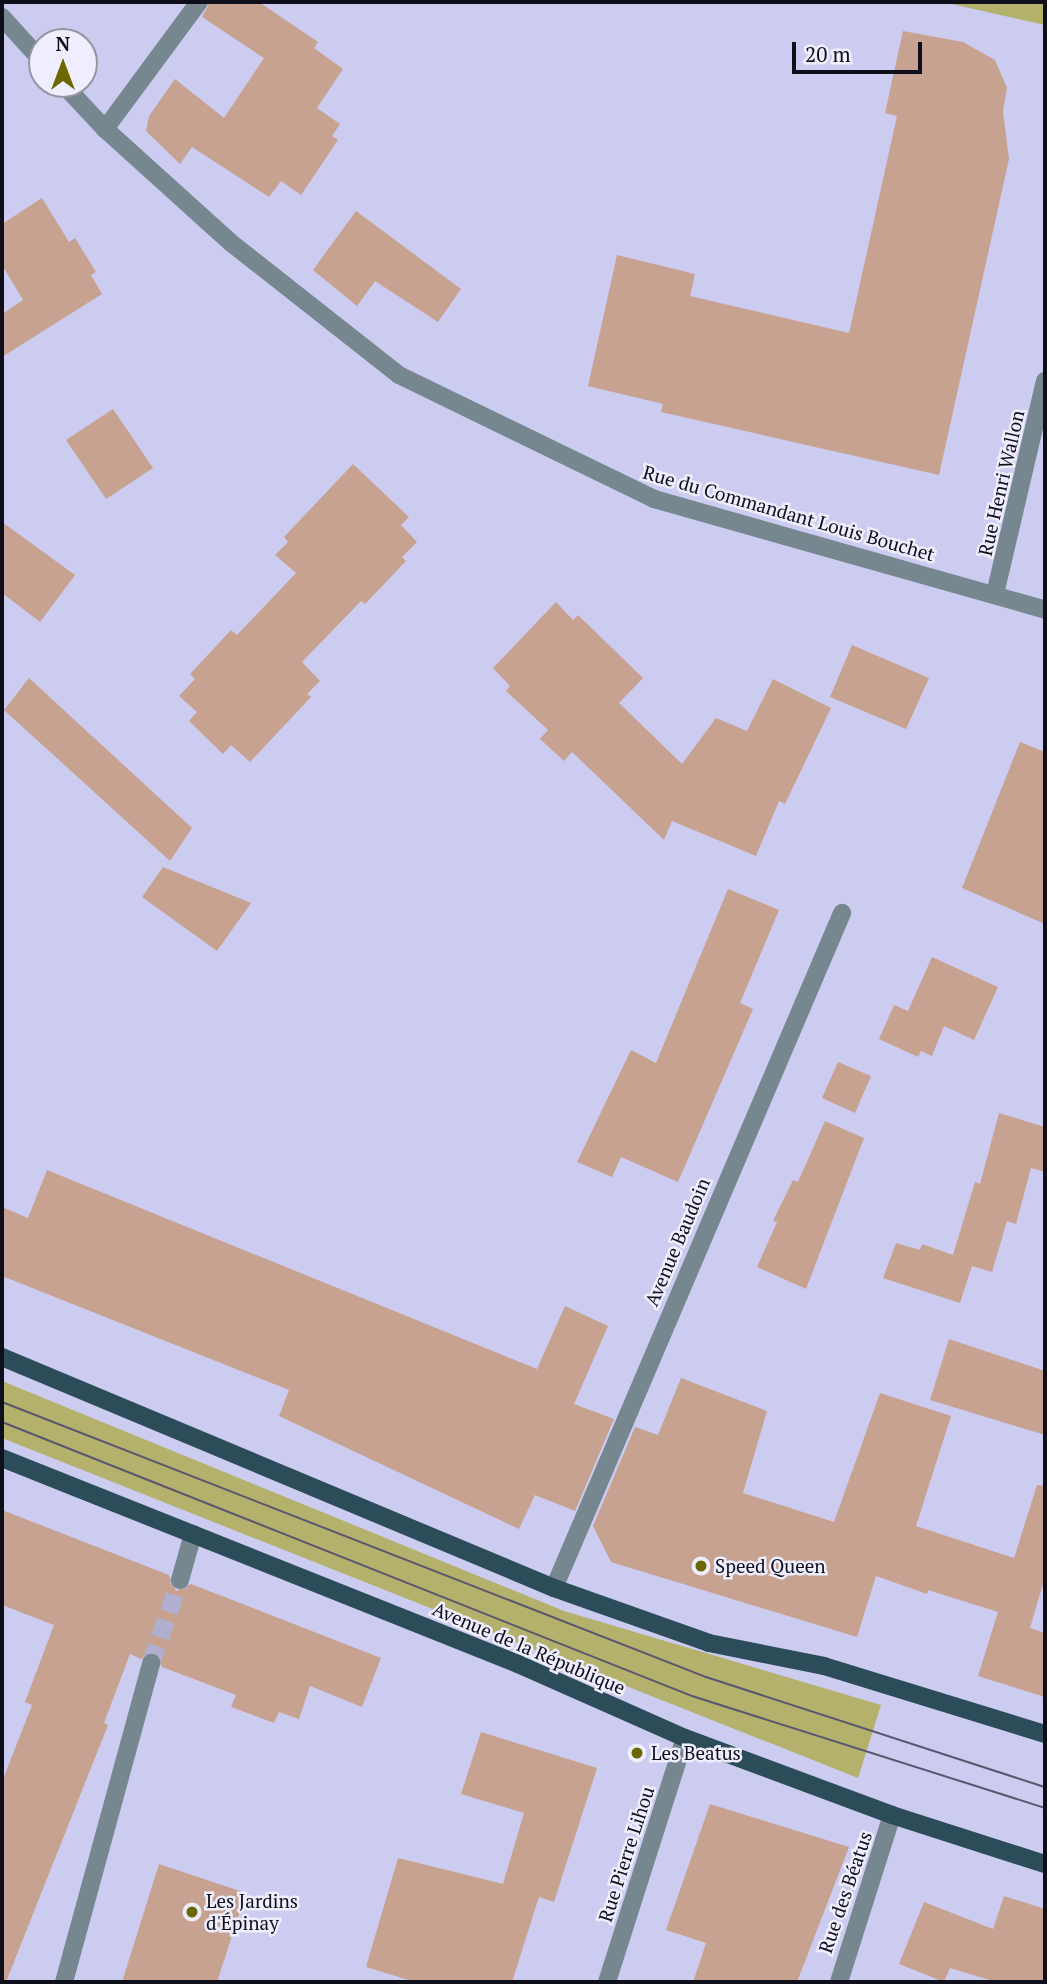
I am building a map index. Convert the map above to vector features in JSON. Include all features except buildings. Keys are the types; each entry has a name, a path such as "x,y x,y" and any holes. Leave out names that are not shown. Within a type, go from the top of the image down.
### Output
{"main road":[{"path":"2,1357 554,1588 709,1643 824,1666 1045,1734"},
{"name":"Avenue de la République","path":"2,1458 518,1664 685,1738 892,1815 1045,1864"}],"street":[{"path":"105,129 199,2"},
{"path":"2,17 28,46"},
{"name":"Rue du Commandant Louis Bouchet","path":"76,98 105,129 230,242 399,375 654,499 1045,610"},
{"name":"Rue Henri Wallon","path":"995,594 1045,381"},
{"name":"Avenue Baudoin","path":"554,1588 842,913"},
{"path":"180,1580 193,1534"},
{"path":"64,1982 151,1663"},
{"name":"Rue Pierre Lihou","path":"607,1982 685,1738"},
{"name":"Rue des Béatus","path":"839,1982 892,1815"}],"shaded area":[{"path":"943,2 1045,2 1045,25"},
{"path":"2,1381 564,1611 881,1705 858,1778 2,1438"}],"tunnel":[{"path":"151,1663 180,1580"}],"tram line":[{"path":"2,1402 706,1677 1045,1787"},
{"path":"2,1422 692,1696 1045,1808"}],"place":[{"name":"Speed Queen","path":"701,1566"},
{"name":"Les Beatus","path":"637,1753"},
{"name":"Les Jardins d'Épinay","path":"192,1912"}]}
